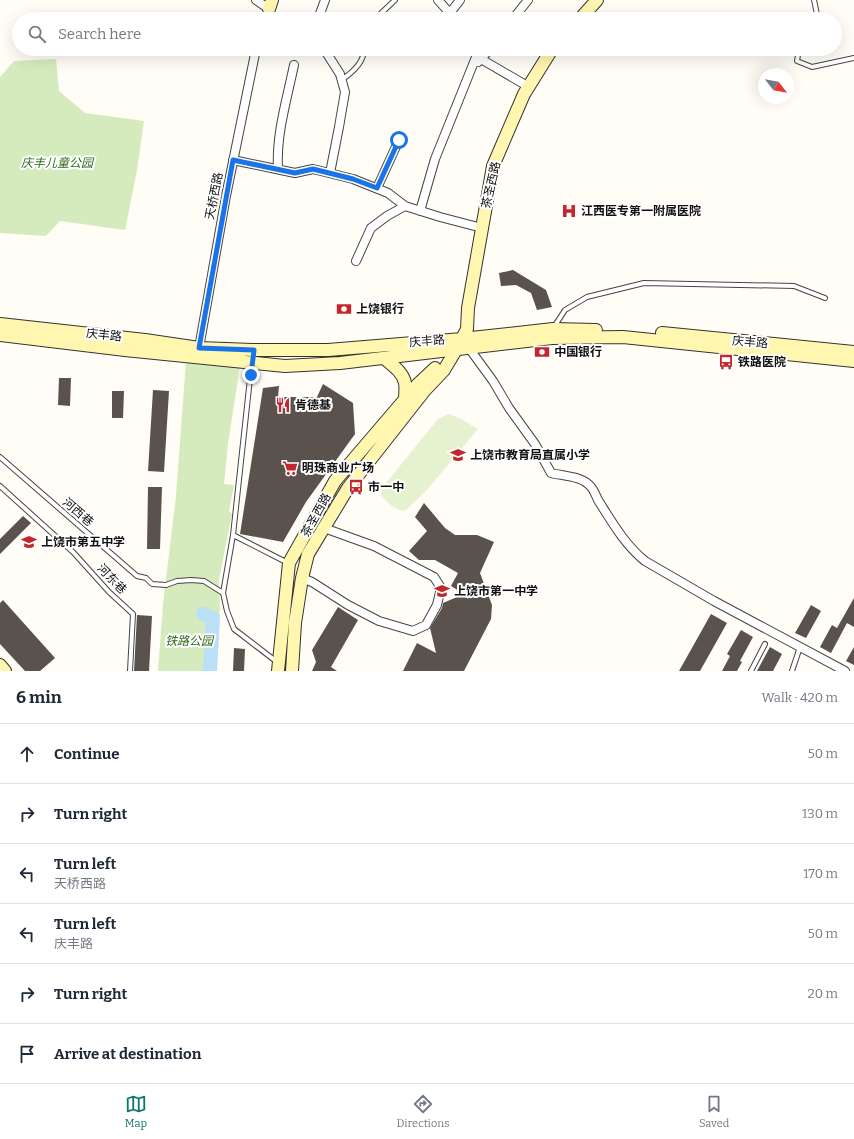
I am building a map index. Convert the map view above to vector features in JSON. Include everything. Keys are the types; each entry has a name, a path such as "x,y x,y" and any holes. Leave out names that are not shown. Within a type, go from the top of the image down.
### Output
{"main road":[{"path":"586,12 597,0"},
{"name":"茶圣西路","path":"292,671 295,623 302,578 308,554 348,488 425,390 444,370 467,329 468,308 493,166 528,87 548,56"},
{"name":"庆丰路","path":"0,324 145,340 199,348 254,350 328,350 458,345 553,328 640,331 854,352"},
{"path":"0,335 125,350 285,366 340,363 384,358 458,345 552,338 623,337 854,361"},
{"name":"茶圣西路","path":"279,667 289,563 335,481 418,384 458,345"},
{"path":"384,358 400,372 405,382 405,400"},
{"path":"0,665 5,671"}],"street":[{"path":"256,0 269,9"},
{"path":"320,12 324,0"},
{"path":"438,0 448,12"},
{"path":"454,12 460,0"},
{"path":"519,12 528,0"},
{"name":"天桥西路","path":"199,348 233,160 255,56"},
{"path":"328,56 340,74 345,92 340,127 330,173"},
{"path":"420,211 435,159 476,56"},
{"path":"470,70 484,56"},
{"path":"481,59 528,87"},
{"path":"278,170 277,153 294,65"},
{"path":"377,188 399,140"},
{"path":"233,160 295,173 313,169 353,179 388,193 405,206 482,228"},
{"path":"356,261 371,228 387,216 405,206"},
{"path":"458,345 493,382 509,408 535,444 551,473 579,479 591,486 623,538 645,561 714,601 801,646 845,671"},
{"path":"302,578 312,582 348,605 379,621 414,630 426,625 437,605 441,588 434,577 374,546 324,528"}],"lane":[{"path":"382,12 395,0"},
{"path":"814,0 817,12"},
{"path":"341,80 348,76 360,64 362,56"},
{"path":"798,56 797,61 812,67 854,58"},
{"path":"553,328 565,310 587,297 644,283 794,286 825,298"},
{"path":"254,350 233,535 223,594 227,611 234,628 279,667"},
{"name":"河西巷","path":"0,457 137,576 146,578 152,584 166,585 177,581 204,581 223,594"},
{"name":"河东巷","path":"0,486 73,552 109,592 133,614 130,671"},
{"path":"233,535 289,563"},
{"path":"751,671 765,644"},
{"path":"792,671 801,646"}],"green space":[{"name":"庆丰儿童公园","path":"56,59 59,91 85,113 144,121 137,170 125,230 60,221 46,236 0,233 0,77 14,61"},
{"name":"铁路公园","path":"186,361 240,366 228,444 224,484 234,485 229,511 232,514 219,579 220,608 216,671 158,671 163,604 176,496"},
{"path":"449,414 478,429 426,491 405,511 394,508 381,495 382,488 438,419"}],"building":[{"path":"513,270 546,290 552,307 537,310 531,293 516,285 501,286 499,273"},
{"path":"59,378 71,378 70,406 58,405"},
{"name":"明珠商业广场","path":"323,384 353,403 355,434 306,502 283,542 240,534 263,388 279,386 278,397 317,397"},
{"path":"153,390 169,391 164,472 148,471"},
{"path":"112,391 124,391 123,418 112,418"},
{"path":"148,487 162,487 160,549 147,549"},
{"path":"424,503 445,528 455,535 477,535 494,542 480,573 492,605 491,619 464,671 403,671 417,643 436,653 430,628 442,608 443,603 464,594 451,586 458,573 435,560 419,560 409,551 427,531 415,517"},
{"path":"23,516 31,523 0,554 0,539"},
{"path":"854,598 854,627 847,623 831,653 820,647 832,625 837,628"},
{"path":"3,600 55,658 40,671 25,671 0,644 0,603"},
{"path":"811,605 821,611 806,638 795,633"},
{"path":"338,607 358,620 331,667 337,671 312,671 316,662 312,650"},
{"path":"711,614 727,623 700,671 679,671"},
{"path":"137,615 152,616 149,671 134,671"},
{"path":"741,630 753,637 740,661 742,662 737,671 722,671 730,656 727,654"},
{"path":"770,647 782,654 773,671 757,671"},
{"path":"854,647 854,665 846,661"},
{"path":"234,648 245,649 244,671 233,671"}],"waterway":[{"path":"203,614 213,618 210,671"}],"place":[{"name":"江西医专第一附属医院","path":"569,211"},
{"name":"上饶银行","path":"344,309"},
{"name":"中国银行","path":"542,352"},
{"name":"铁路医院","path":"726,362"},
{"name":"肯德基","path":"283,405"},
{"name":"上饶市教育局直属小学","path":"458,455"},
{"name":"明珠商业广场","path":"290,468"},
{"name":"市一中","path":"356,487"},
{"name":"上饶市第五中学","path":"29,542"},
{"name":"上饶市第一中学","path":"442,591"}],"route":[{"path":"251,375 254,350 199,348 233,160 295,173 313,169 353,179 377,188 399,140"}]}
